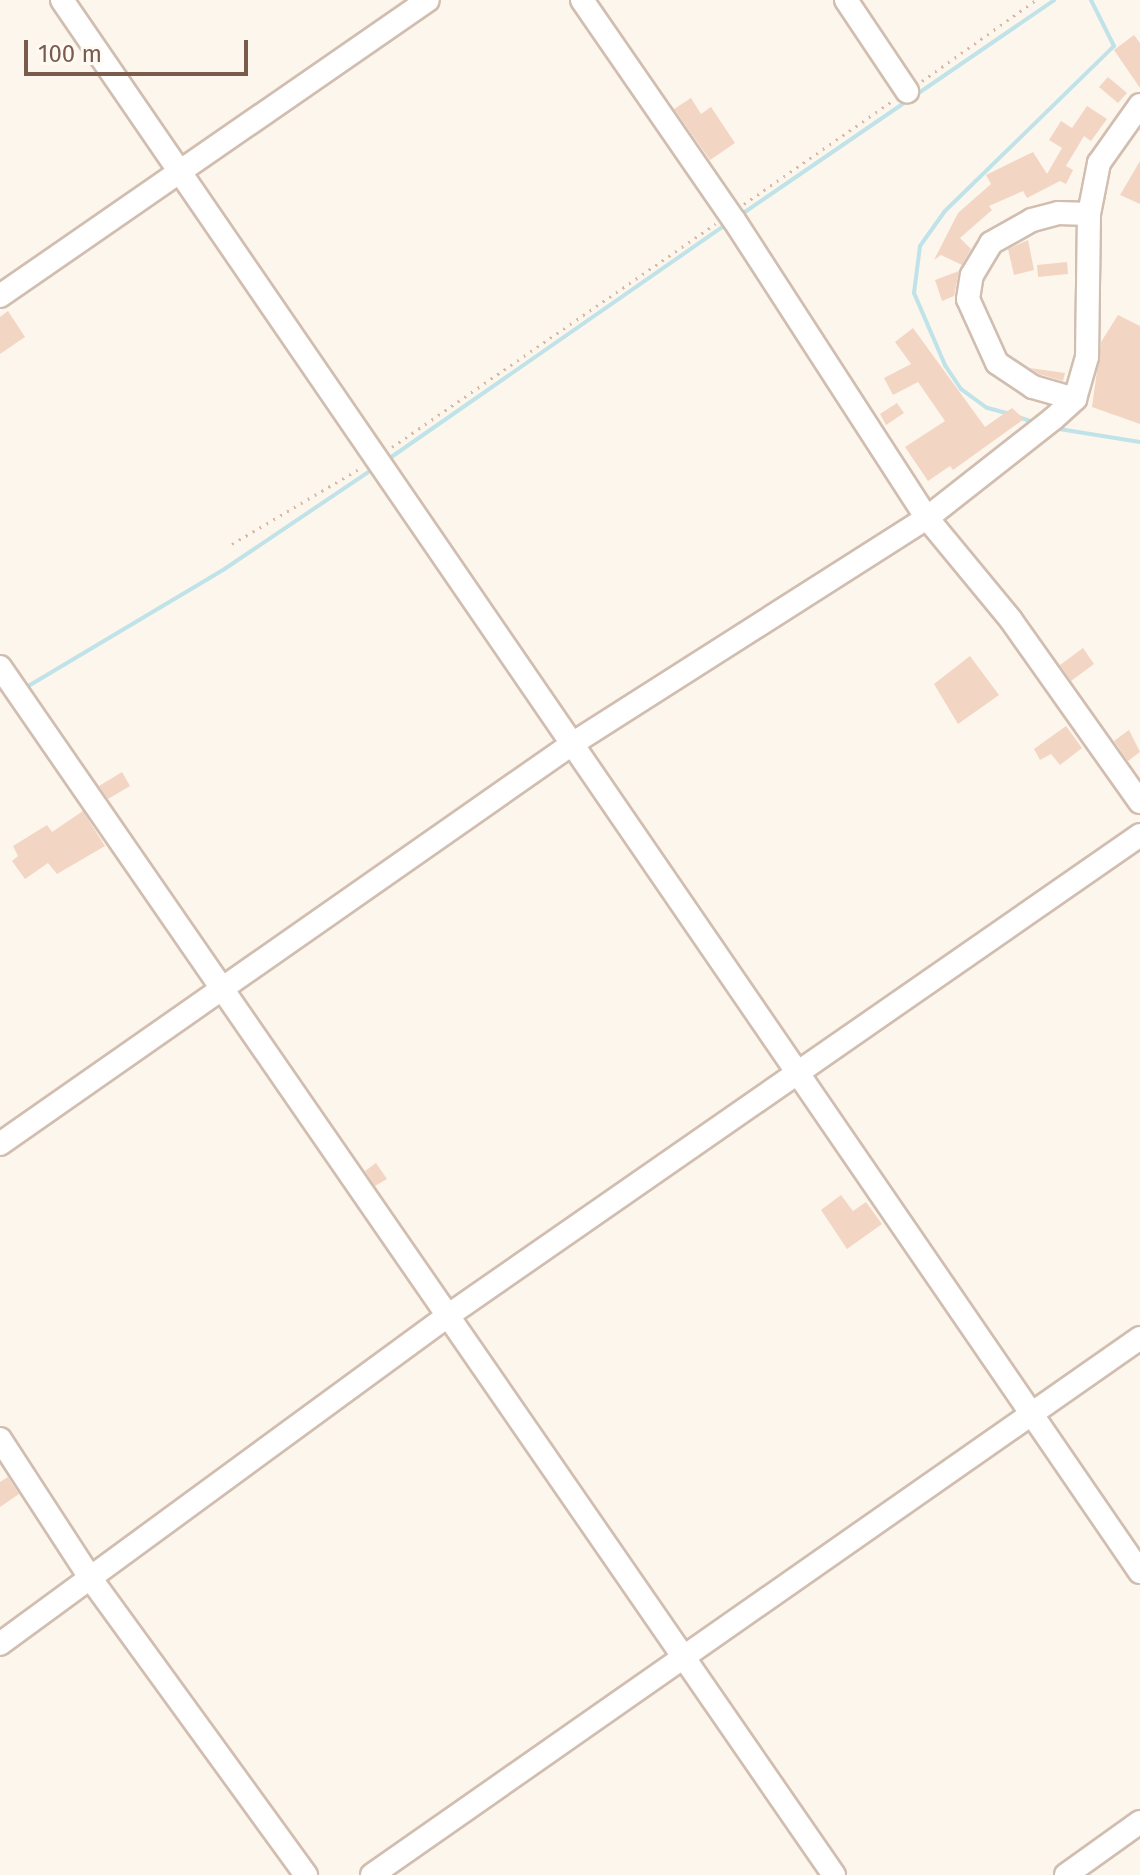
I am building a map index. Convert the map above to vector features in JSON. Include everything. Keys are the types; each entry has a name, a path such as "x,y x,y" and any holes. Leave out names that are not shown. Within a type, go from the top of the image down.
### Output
{"street":[{"path":"62,0 180,169 374,460 801,1072 1140,1572"},
{"path":"0,296 428,0"},
{"path":"582,0 729,214 927,518 1011,620 1140,802"},
{"path":"846,0 907,91"},
{"path":"0,1144 572,744 927,518 1064,409 1087,357 1089,214 1099,163 1140,105"},
{"path":"1064,409 997,363 968,299 972,275 991,243 1032,220 1058,213 1089,214"},
{"path":"0,667 834,1875"},
{"path":"0,1644 446,1317 1140,835"},
{"path":"372,1875 1140,1338"},
{"path":"0,1439 91,1579 306,1875"},
{"path":"1066,1875 1140,1822"}],"path":[{"path":"232,544 374,460 1036,0"}],"building":[{"path":"1134,35 1140,43 1140,88 1114,50"},
{"path":"1108,77 1127,93 1118,103 1099,87"},
{"path":"691,98 701,114 711,107 735,143 710,160 674,109"},
{"path":"1087,106 1107,119 1091,141 1084,136 1066,166 1073,170 1066,184 1060,181 1027,198 1023,191 989,206 992,210 960,238 971,249 962,265 941,255 934,260 958,213 991,184 986,175 1033,152 1047,174 1062,148 1049,140 1061,121 1072,128"},
{"path":"1140,161 1140,204 1120,195"},
{"path":"1028,240 1034,270 1014,275 1008,249"},
{"path":"1067,262 1068,274 1038,277 1037,265"},
{"path":"959,271 954,296 942,301 935,280"},
{"path":"8,311 25,337 0,354 0,317"},
{"path":"1118,315 1140,326 1140,424 1092,407 1101,342"},
{"path":"913,328 985,427 1012,408 1024,419 953,470 950,466 928,481 905,447 945,421 918,382 893,395 884,378 911,364 895,342"},
{"path":"1030,368 1065,373 1063,381 1039,374"},
{"path":"897,403 904,413 886,425 880,414"},
{"path":"1083,648 1094,664 1071,681 1060,665"},
{"path":"970,656 999,695 958,724 934,684"},
{"path":"1066,726 1082,748 1060,765 1051,754 1040,760 1034,749"},
{"path":"1129,730 1140,752 1128,761 1114,741"},
{"path":"122,772 130,786 108,799 99,786"},
{"path":"83,811 105,846 57,874 48,863 25,879 12,861 18,856 13,846 47,825 52,832"},
{"path":"376,1163 387,1179 375,1186 365,1171"},
{"path":"841,1195 853,1211 866,1202 882,1224 847,1249 821,1210"},
{"path":"8,1477 19,1494 0,1507 0,1482"}],"waterway":[{"path":"739,216 1054,0"},
{"path":"1010,414 987,408 961,389 945,365 914,293 920,246 945,211 1114,46 1091,0"},
{"path":"387,460 728,223"},
{"path":"1018,417 1037,423"},
{"path":"1053,428 1140,442"},
{"path":"25,688 223,570 373,469"}]}
